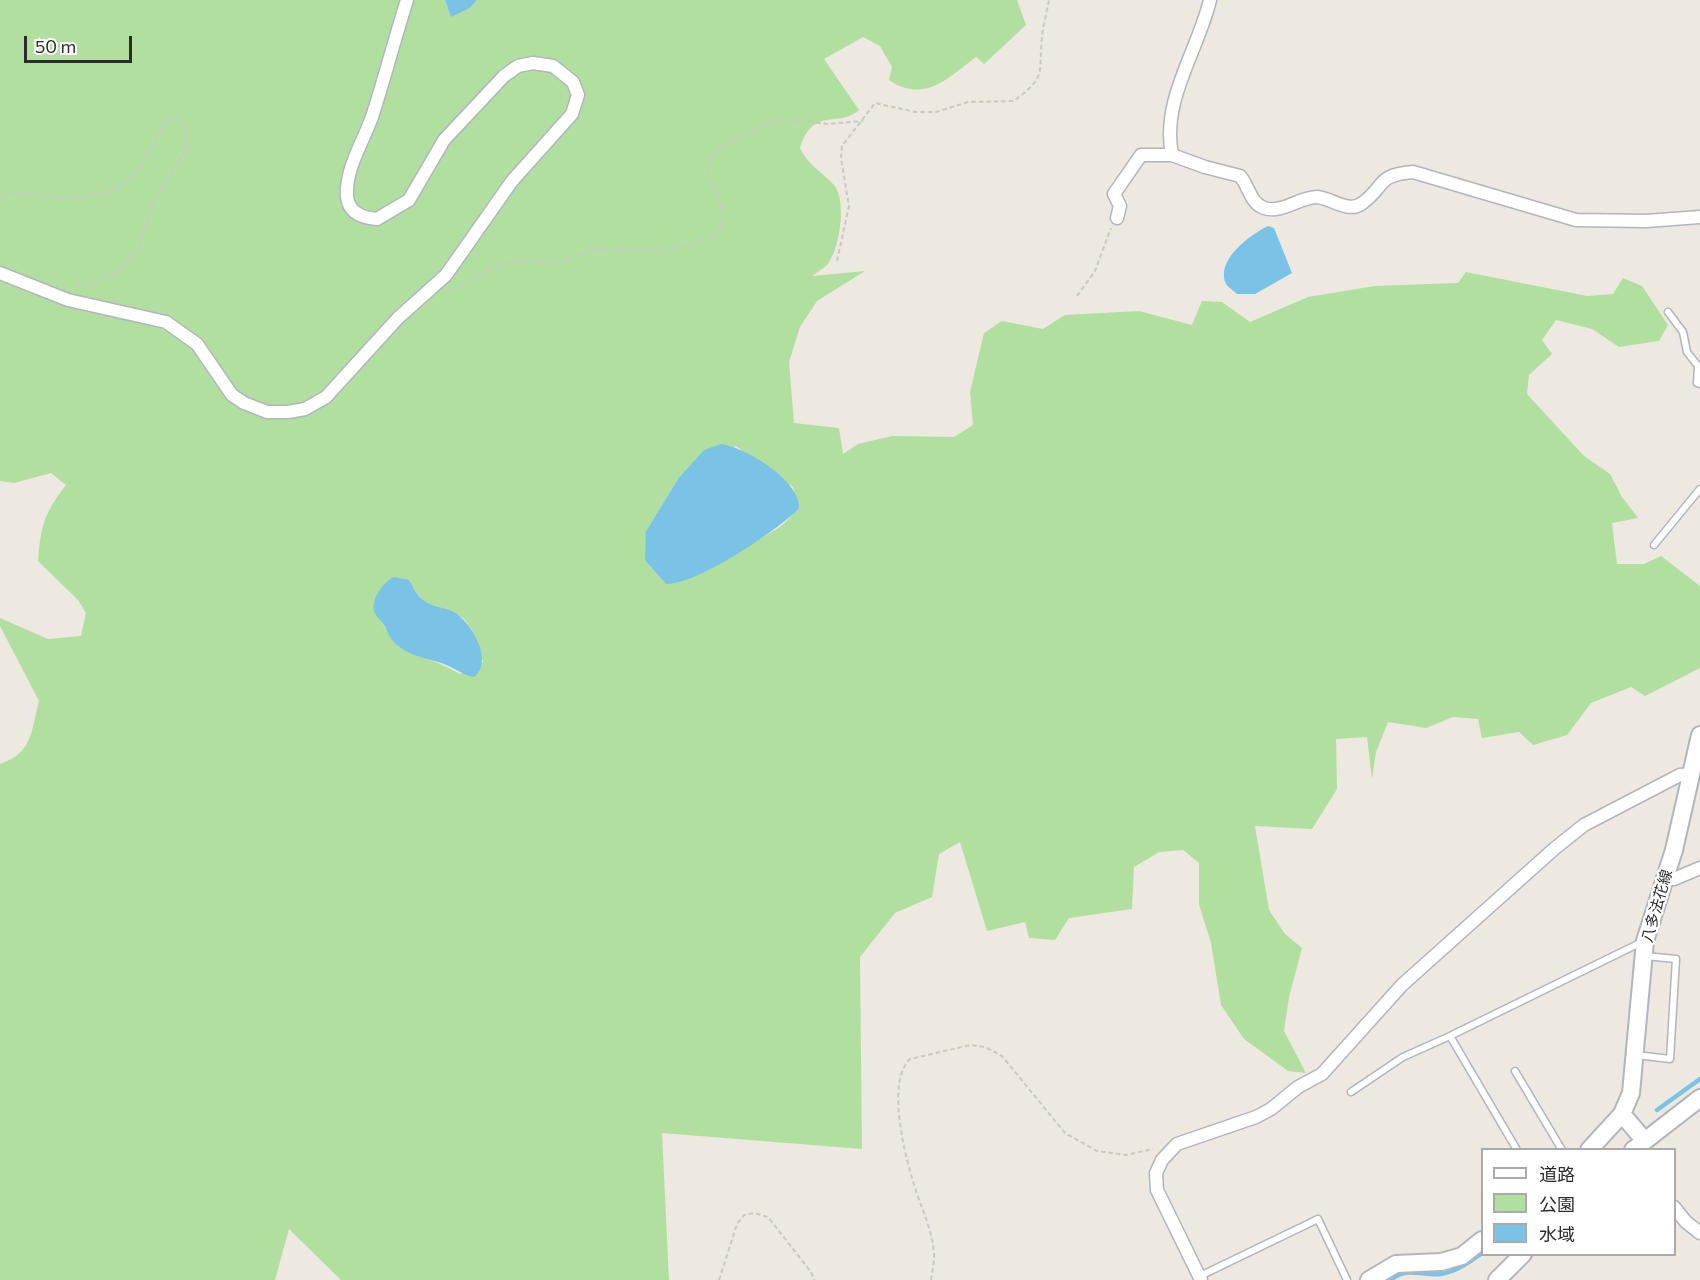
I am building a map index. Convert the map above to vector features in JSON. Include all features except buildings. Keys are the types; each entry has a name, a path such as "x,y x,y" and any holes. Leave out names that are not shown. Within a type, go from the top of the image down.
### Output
{"main road":[{"name":"八多法花線","path":"1636,1134 1631,1093 1645,949 1663,878 1674,850 1700,735"},
{"name":"八多法花線","path":"1592,1148 1636,1134 1700,1098"},
{"path":"1369,1280 1396,1264 1441,1262 1462,1256 1481,1241"},
{"path":"1497,1280 1521,1256"}],"street":[{"path":"0,273 68,300 166,322 197,344 232,395 260,410 288,412 305,409 326,398 398,318 446,275 512,181 572,114 578,95 573,82 553,66 534,63 518,66 504,76 444,140 409,200 377,219 365,218 353,212 347,199 355,158 372,116 407,0"},
{"path":"1172,154 1170,144 1175,94 1205,20 1210,0"},
{"path":"1117,218 1120,206 1114,194 1141,155 1172,154 1205,167 1240,176 1254,202 1263,208 1275,210 1314,197 1353,207 1361,204 1382,180 1395,173 1413,172 1576,220 1646,221 1700,217"},
{"path":"1200,1278 1157,1190 1156,1173 1162,1160 1177,1144 1256,1117 1271,1109 1298,1087 1322,1074 1402,985 1554,849 1584,825 1680,775 1691,774"},
{"path":"1663,878 1674,879 1700,868"},
{"path":"1676,1210 1700,1233"}],"lane":[{"path":"1668,312 1683,332 1687,352 1698,366 1698,383 1700,384"},
{"path":"1654,545 1700,489"},
{"path":"1351,1092 1403,1057 1645,949 1676,959 1670,1059 1636,1055"},
{"path":"1450,1036 1516,1148"},
{"path":"1515,1071 1561,1148"},
{"path":"1200,1278 1318,1219 1347,1280"}],"path":[{"path":"837,261 849,206 841,158 842,146 875,103 915,112 936,112 968,102 1014,101 1038,79 1042,61 1041,38 1049,0"},
{"path":"0,196 15,191 53,196 95,196 111,190 131,177 168,118 181,118 187,130 187,148 155,199 139,247 120,270 94,284 71,288 68,300"},
{"path":"419,300 449,292 495,266 518,260 558,263 594,249 660,251 684,247 716,236 723,226 723,215 716,190 707,176 710,159 719,148 776,119 828,124 863,121"},
{"path":"1077,296 1095,272 1106,238 1117,218"},
{"path":"931,1280 934,1253 926,1214 916,1191 897,1103 898,1077 910,1059 970,1045 985,1047 1002,1056 1065,1133 1097,1151 1126,1155 1177,1144"},
{"path":"718,1280 737,1224 744,1215 754,1213 768,1217 811,1272 814,1280"}],"green space":[{"path":"0,0 445,0 451,16 470,8 477,0 1017,0 1026,25 984,64 976,57 945,80 925,89 902,87 889,80 892,67 880,46 863,37 824,59 859,110 842,118 819,122 806,135 800,148 811,163 834,185 840,202 840,225 832,258 827,265 812,276 865,271 817,301 800,327 789,362 794,423 839,428 843,454 858,444 892,436 954,437 973,425 970,392 984,333 1002,321 1043,329 1065,315 1139,311 1192,325 1202,301 1222,302 1250,322 1308,297 1375,286 1458,283 1466,272 1587,296 1613,294 1623,278 1642,286 1668,325 1659,341 1619,347 1592,329 1556,320 1542,340 1552,354 1529,375 1527,394 1584,456 1610,474 1622,497 1638,518 1612,523 1617,564 1644,564 1661,556 1700,586 1700,668 1645,696 1631,687 1591,703 1567,735 1533,745 1519,732 1482,738 1478,719 1453,717 1426,728 1388,722 1376,752 1372,779 1367,737 1336,739 1337,789 1312,829 1255,826 1269,910 1285,934 1302,948 1289,997 1284,1031 1306,1073 1288,1071 1244,1039 1221,1005 1211,943 1199,904 1199,863 1183,850 1159,852 1134,867 1132,909 1069,918 1055,940 1029,938 1025,922 987,931 960,842 939,854 932,897 895,913 860,957 862,1149 662,1133 669,1280 341,1280 289,1229 275,1280 0,1280 0,764 19,754 25,747 32,731 39,701 0,626 0,618 48,639 81,636 86,613 78,600 38,561 45,520 66,485 51,473 14,483 0,481","holes":["736,446 793,487 799,509 780,527 708,570 646,531 678,479","409,580 425,602 453,612 464,619 474,634 483,662 460,674 396,642 382,622"]}],"water":[{"path":"445,0 477,0 470,8 451,17"},
{"path":"1268,226 1274,228 1292,273 1255,294 1237,294 1226,284 1225,266 1236,249 1252,235"},
{"path":"721,444 744,451 782,477 797,498 799,509 736,555 697,576 666,584 645,560 646,531 678,479 704,450"},
{"path":"394,577 409,580 422,599 452,611 466,623 473,632 481,652 480,670 474,677 408,652 392,640 376,616 374,604 381,588"}],"waterway":[{"path":"1657,1110 1700,1079"},
{"path":"1391,1280 1408,1272 1447,1273 1463,1266 1481,1254"}]}
